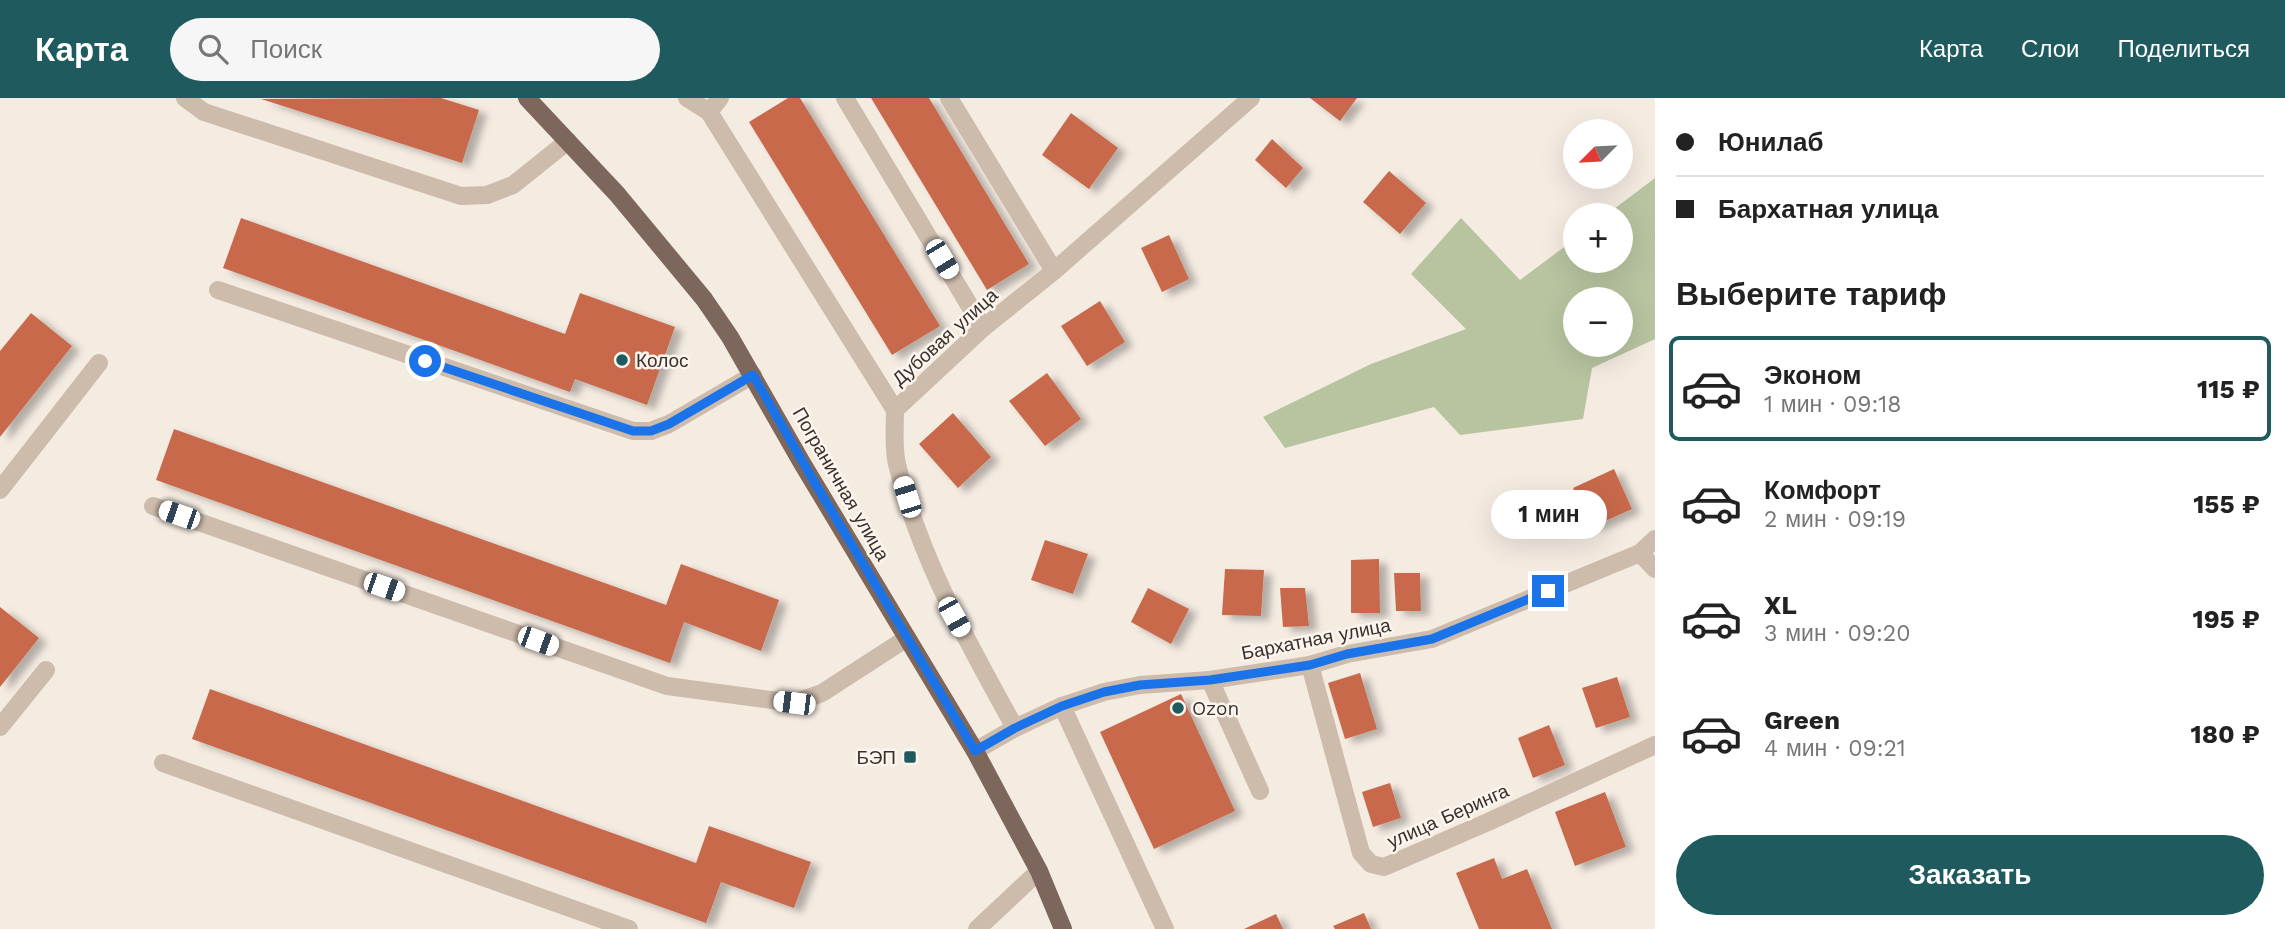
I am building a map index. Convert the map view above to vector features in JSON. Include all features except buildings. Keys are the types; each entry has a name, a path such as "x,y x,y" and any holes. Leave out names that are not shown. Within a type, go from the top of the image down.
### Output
{"main road":[{"name":"Пограничная улица","path":"527,98 617,194 704,299 753,375 975,751 1039,871 1063,929"}],"street":[{"path":"185,98 204,112 461,196 487,195 513,185 568,141"},
{"path":"687,98 715,105 895,410"},
{"path":"845,98 983,328"},
{"path":"949,98 1054,271"},
{"name":"Дубовая улица","path":"1015,728 954,617 913,515 896,461 895,410 983,328 1054,271 1251,98"},
{"path":"218,290 633,431 651,431 669,424 753,375"},
{"path":"0,490 99,363"},
{"path":"153,506 667,686 794,703 822,693 907,638"},
{"name":"Бархатная улица","path":"975,751 1062,706 1104,692 1140,685 1210,680 1310,665 1347,654 1432,639 1640,553 1655,539"},
{"path":"1640,553 1655,569"},
{"name":"улица Беринга","path":"1310,665 1361,853 1371,864 1384,867 1655,745"},
{"path":"0,727 46,670"},
{"path":"1210,680 1260,791"},
{"path":"1062,706 1165,929"},
{"path":"163,763 629,929"},
{"path":"977,929 1039,871"}],"green space":[{"path":"1655,178 1655,339 1633,349 1633,287 1563,287 1563,357 1616,357 1592,368 1583,419 1460,435 1434,407 1285,448 1263,417 1371,364 1466,329 1411,274 1461,218 1520,280 1563,248 1563,273 1633,273 1633,203 1622,203"}],"place":[{"name":"Колос","path":"622,360"},
{"name":"Ozon","path":"1178,708"},
{"name":"БЭП","path":"910,757"}],"route":[{"path":"425,361 633,431 651,431 669,424 753,375 975,751 1062,706 1104,692 1140,685 1210,680 1310,665 1347,654 1432,639 1548,591"}]}
